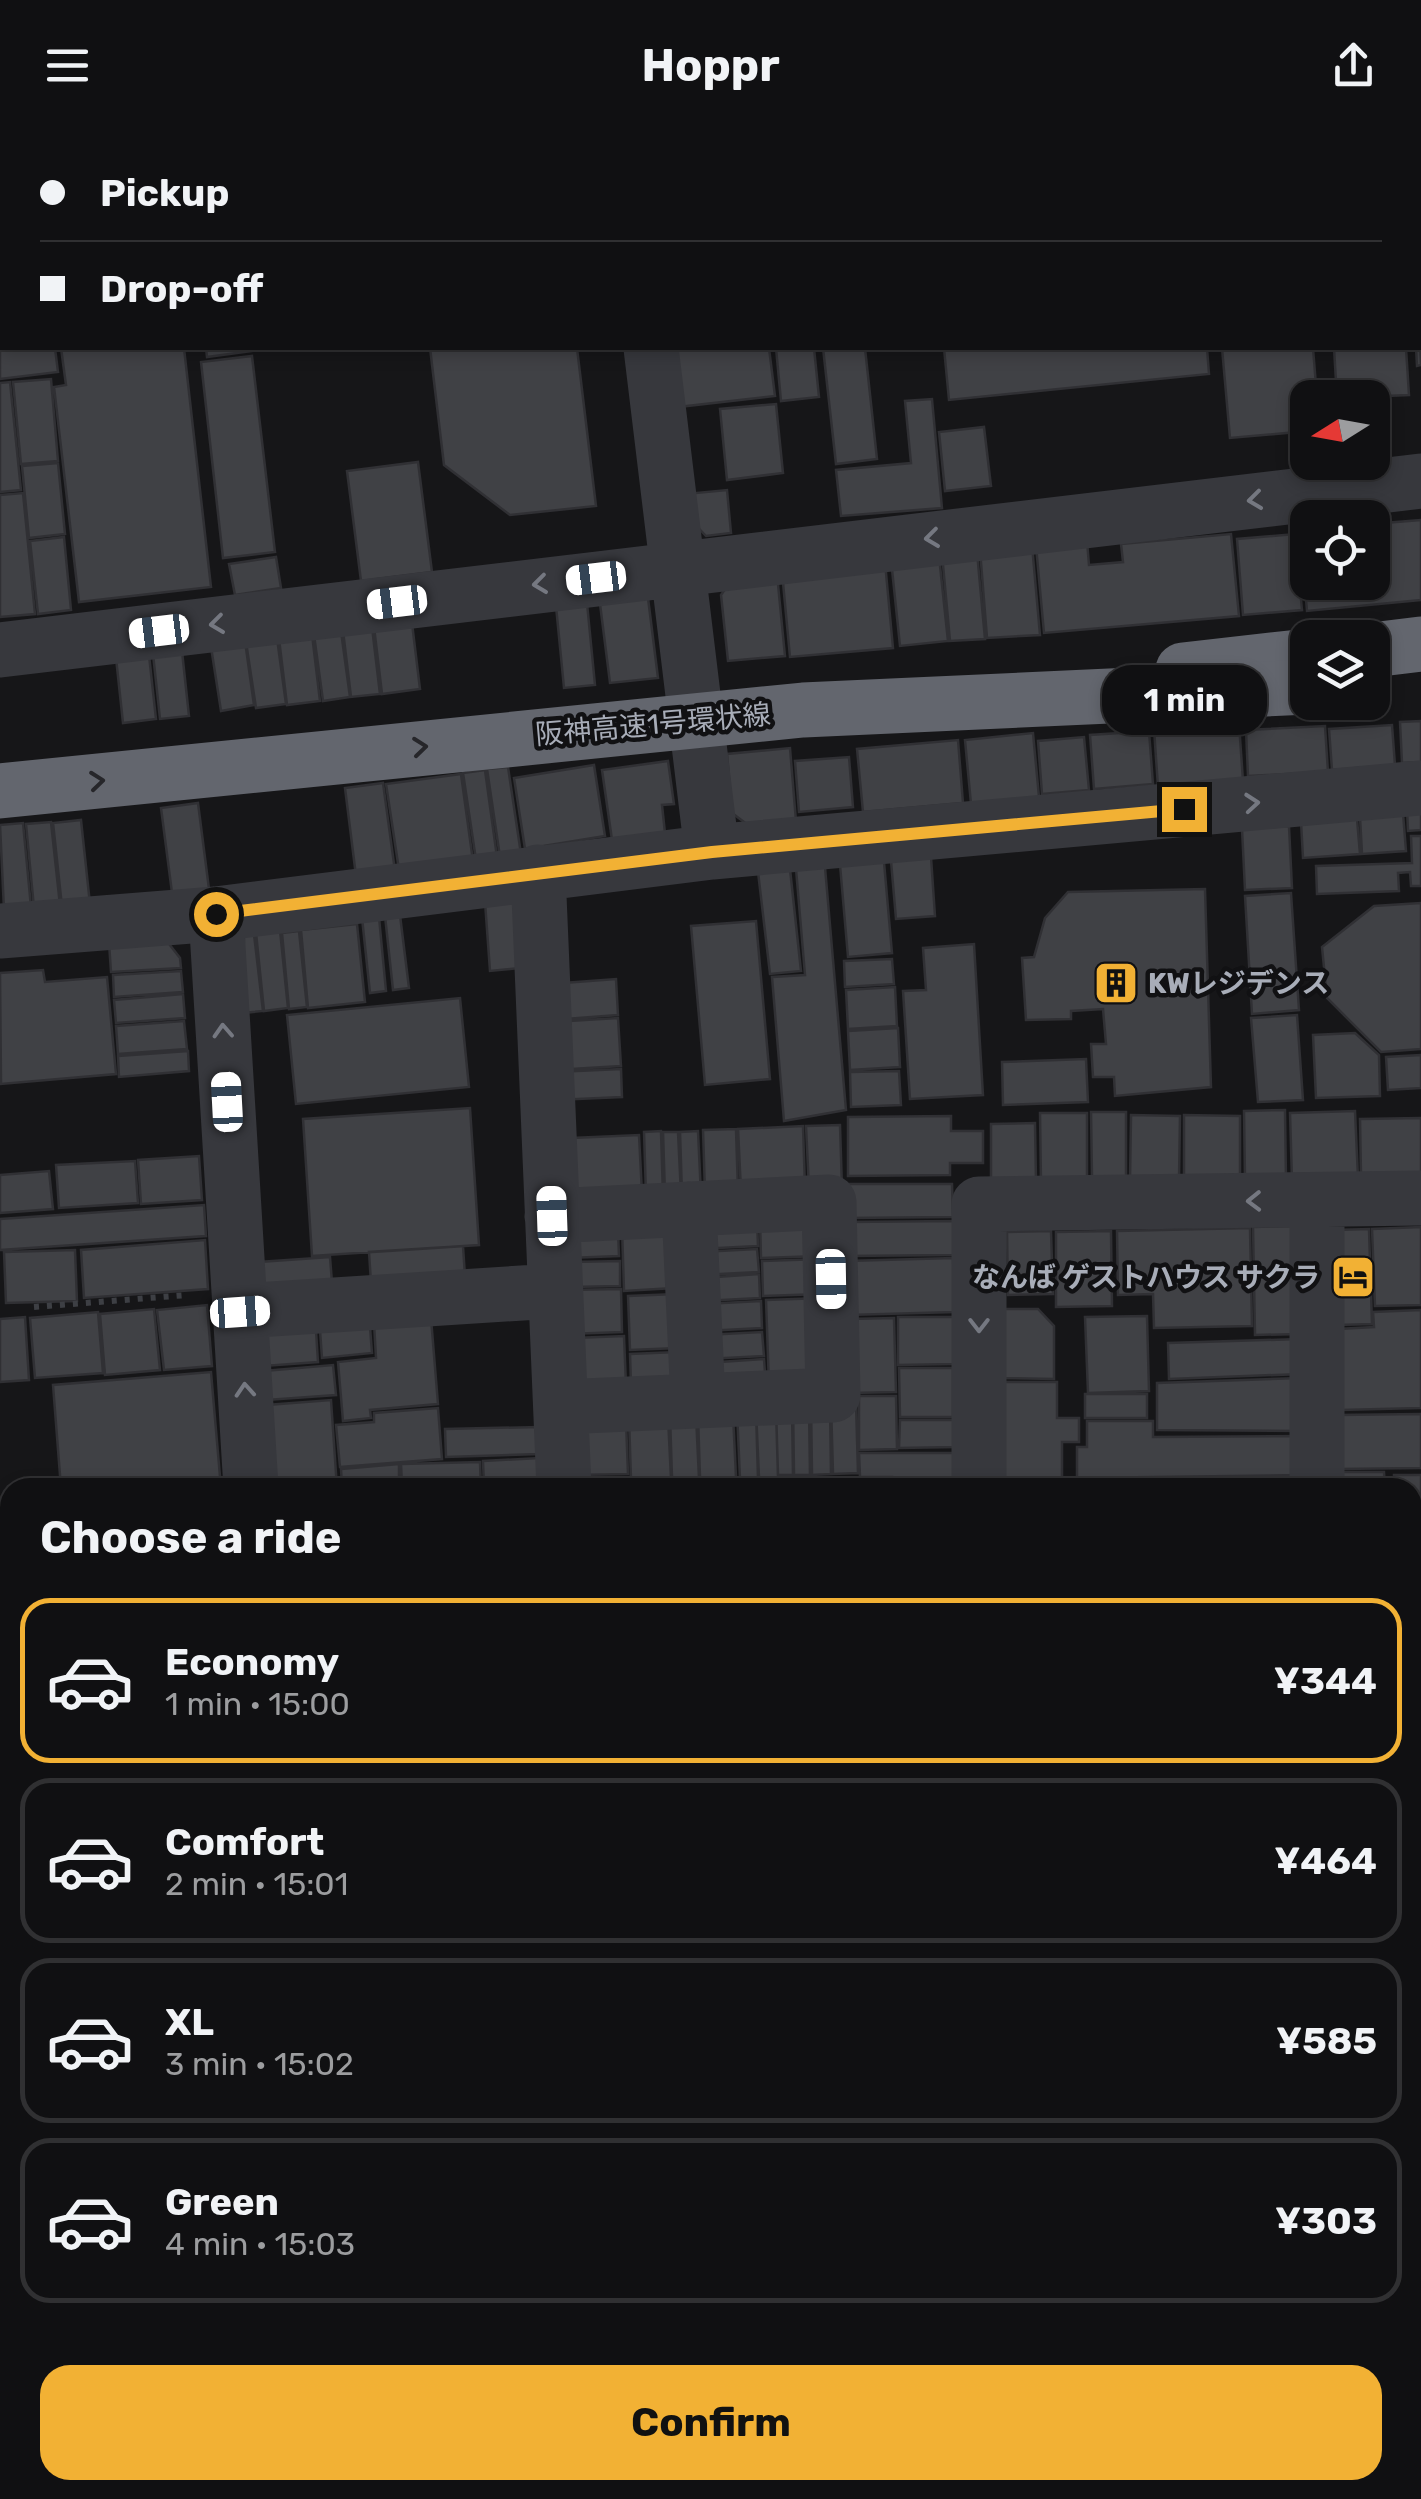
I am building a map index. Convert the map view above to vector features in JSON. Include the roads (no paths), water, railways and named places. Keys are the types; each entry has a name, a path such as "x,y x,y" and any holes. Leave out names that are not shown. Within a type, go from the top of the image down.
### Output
{"highway":[{"path":"1390,648 1421,644"},
{"path":"802,710 1290,658"},
{"path":"1390,683 1421,682"},
{"name":"阪神高速1号環状線","path":"0,791 802,710 1290,689"}],"street":[{"path":"651,350 712,852"},
{"path":"0,650 1421,481"},
{"path":"0,930 216,914 712,852 1421,788"},
{"path":"538,872 564,1478"},
{"path":"216,914 250,1478"},
{"path":"979,1478 979,1204 1421,1198"},
{"path":"1317,1201 1317,1478"},
{"path":"552,1216 829,1202 834,1395 561,1407"},
{"path":"689,1210 698,1400"},
{"path":"239,1301 554,1291"}],"place":[{"name":"KWレジデンス","path":"1116,983"},
{"name":"なんば ゲストハウス サクラ","path":"1353,1277"}]}
